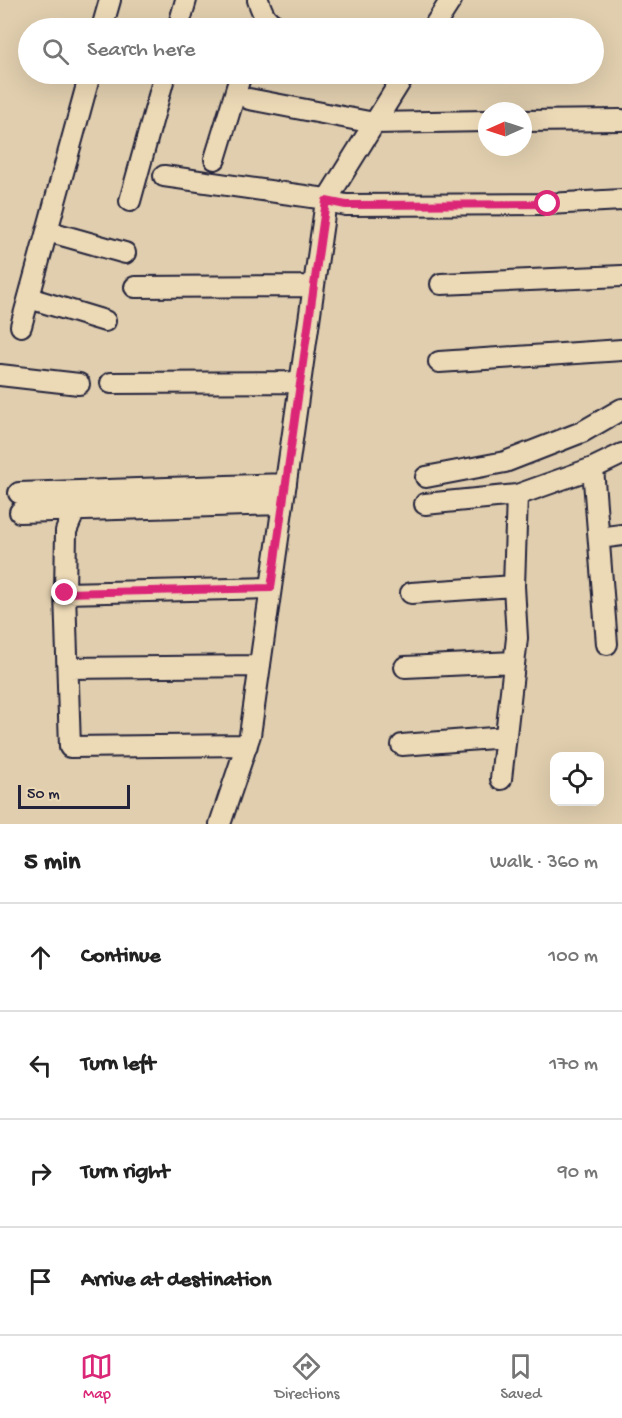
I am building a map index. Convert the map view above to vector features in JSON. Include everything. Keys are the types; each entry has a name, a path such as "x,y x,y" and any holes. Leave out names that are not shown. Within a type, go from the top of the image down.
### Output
{"street":[{"path":"105,18 110,0"},
{"path":"181,18 186,0"},
{"path":"440,18 452,0"},
{"path":"21,326 87,84"},
{"path":"130,201 162,84"},
{"path":"215,159 238,84"},
{"path":"220,824 250,735 326,200 399,84"},
{"path":"249,99 374,123 478,122"},
{"path":"532,121 622,120"},
{"path":"164,176 346,205 548,204 622,200"},
{"path":"47,231 125,253"},
{"path":"441,284 622,276"},
{"path":"135,286 314,286"},
{"path":"29,298 105,321"},
{"path":"440,362 622,350"},
{"path":"0,375 79,384"},
{"path":"111,383 300,382"},
{"path":"426,477 505,462 582,432 622,409"},
{"path":"425,504 517,495 593,468 622,454"},
{"path":"593,468 599,538 613,618 607,644"},
{"path":"283,504 75,510 20,502 286,484"},
{"path":"501,779 517,638 514,586 517,495"},
{"path":"75,510 66,531 65,593 70,747 247,745"},
{"path":"599,538 622,535"},
{"path":"411,594 514,586"},
{"path":"65,593 271,588"},
{"path":"405,667 514,662"},
{"path":"68,668 260,666"},
{"path":"402,746 506,737"}],"route":[{"path":"65,593 271,588 326,201 346,205 548,204"}]}
